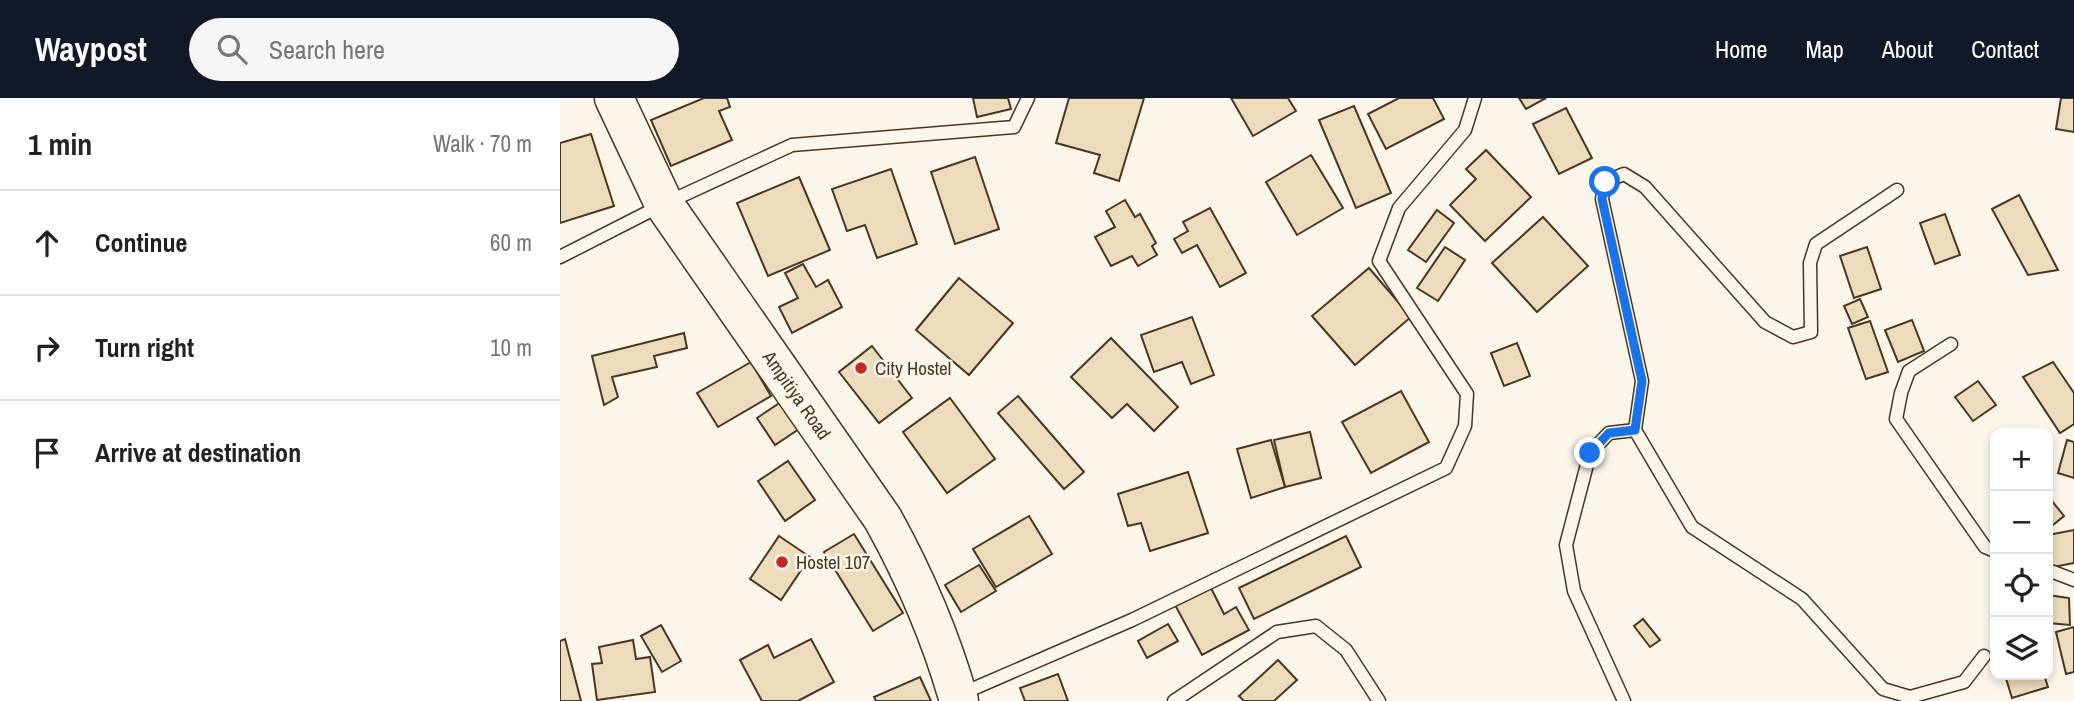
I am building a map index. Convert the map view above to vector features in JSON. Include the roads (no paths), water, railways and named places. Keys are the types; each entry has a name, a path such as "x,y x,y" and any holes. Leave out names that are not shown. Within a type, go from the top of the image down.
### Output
{"main road":[{"name":"Ampitiya Road","path":"614,98 664,204 883,519 911,571 939,637 959,698"}],"lane":[{"path":"560,257 664,204 792,145 1014,127 1028,98"},
{"path":"959,698 1132,620 1446,468 1465,426 1467,394 1379,261 1399,208 1465,130 1475,98"},
{"path":"1897,190 1816,244 1810,263 1811,332 1793,337 1765,322 1644,187 1624,174 1605,182 1602,199 1642,381 1635,430 1692,527 1802,599 1883,689 1910,697 1964,682 1984,656"},
{"path":"1951,344 1909,371 1896,419 1984,547 1990,549"},
{"path":"1624,701 1574,592 1566,545 1590,453 1609,433 1635,430"},
{"path":"2053,572 2074,580"},
{"path":"1174,701 1277,632 1316,625 1346,650 1379,701"}],"place":[{"name":"City Hostel","path":"861,368"},
{"name":"Hostel 107","path":"782,562"}]}
